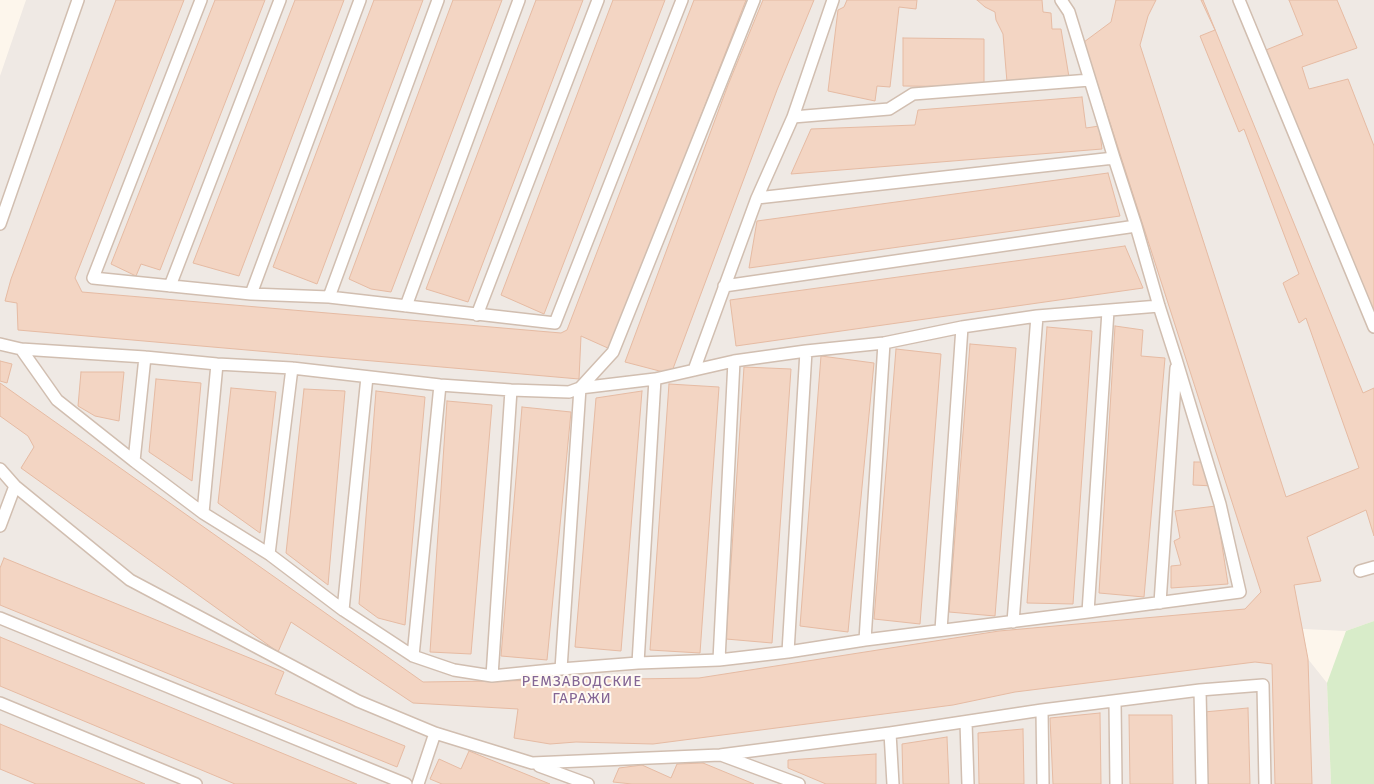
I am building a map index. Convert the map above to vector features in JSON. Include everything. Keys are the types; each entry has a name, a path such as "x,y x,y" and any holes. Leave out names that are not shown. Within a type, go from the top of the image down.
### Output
{"lane":[{"path":"0,224 78,0"},
{"path":"201,0 92,278 251,294 329,297 555,323 682,0"},
{"path":"170,286 280,0"},
{"path":"251,294 360,0"},
{"path":"329,297 438,0"},
{"path":"406,306 520,0"},
{"path":"477,315 598,0"},
{"path":"561,669 580,388 614,352 754,0"},
{"path":"694,370 757,198 793,117 833,0"},
{"path":"21,349 57,400 203,513 269,554 343,610 413,656 454,670 492,676 638,663 719,660 1240,592 1220,504 1136,226 1069,12 1061,0"},
{"path":"1239,0 1374,327"},
{"path":"793,117 888,110 913,94 1090,80"},
{"path":"757,198 1114,158"},
{"path":"724,286 1136,226"},
{"path":"0,344 21,349 292,368 511,390 569,392 580,388 655,379 734,361 884,343 962,327 1037,316 1159,306"},
{"path":"1088,612 1108,311"},
{"path":"1013,622 1037,316"},
{"path":"941,630 962,327"},
{"path":"865,640 884,343"},
{"path":"788,652 806,351"},
{"path":"134,461 145,357"},
{"path":"1160,603 1176,359"},
{"path":"719,660 734,361"},
{"path":"203,513 217,364"},
{"path":"269,554 292,368"},
{"path":"343,610 367,377"},
{"path":"638,663 655,379"},
{"path":"413,656 440,384"},
{"path":"492,676 511,390"},
{"path":"0,468 15,486 130,580 358,701 435,733 532,763 588,784"},
{"path":"0,526 15,486"},
{"path":"1360,571 1374,567"},
{"path":"0,618 406,784"},
{"path":"532,763 720,755 1042,710 1263,684 1265,784"},
{"path":"1200,690 1202,784"},
{"path":"1115,702 1116,784"},
{"path":"0,703 196,784"},
{"path":"1042,710 1043,784"},
{"path":"966,722 968,784"},
{"path":"890,732 893,784"},
{"path":"418,784 435,733"},
{"path":"720,755 799,784"}],"shaded area":[{"path":"26,0 1374,0 1374,621 1346,631 1303,629 1308,659 1327,683 1331,784 0,784 0,76"}],"green space":[{"path":"1374,621 1374,784 1331,784 1327,683 1346,631"}],"building":[{"path":"116,0 184,0 75,278 82,292 561,333 567,330 694,0 746,0 610,349 581,336 579,379 18,330 17,303 5,301 11,279"},
{"path":"215,0 265,0 160,270 141,264 136,276 111,264"},
{"path":"295,0 344,0 239,276 193,263"},
{"path":"374,0 423,0 317,284 273,267"},
{"path":"453,0 502,0 391,292 371,289 349,279"},
{"path":"536,0 583,0 468,302 426,289"},
{"path":"613,0 665,0 544,314 501,295"},
{"path":"763,0 814,0 777,90 671,374 625,362 728,85"},
{"path":"847,0 917,0 916,9 899,7 890,87 877,86 875,101 828,91 838,10 844,7"},
{"path":"977,0 1042,0 1043,12 1051,13 1052,29 1061,29 1069,77 1007,82 1003,34 996,20 995,12"},
{"path":"1116,0 1156,0 1148,16 1140,45 1286,497 1359,468 1306,318 1299,323 1283,283 1299,274 1244,129 1239,132 1200,36 1215,30 1201,0 1203,0 1363,393 1374,388 1374,536 1366,510 1307,537 1321,581 1294,585 1308,659 1312,784 1275,784 1272,664 1255,662 1015,692 953,705 653,744 576,742 550,744 514,738 518,709 413,703 291,622 278,652 21,468 34,447 28,436 0,416 0,383 423,682 699,678 999,631 1245,609 1261,592 1084,42 1111,22"},
{"path":"1289,0 1337,0 1357,48 1302,67 1309,89 1348,79 1374,146 1374,328 1261,52 1303,35"},
{"path":"903,38 984,39 984,87 903,86"},
{"path":"1082,97 1086,128 1099,126 1102,149 791,174 811,129 915,125 918,110"},
{"path":"1108,173 1120,216 749,268 757,221"},
{"path":"1125,246 1143,288 736,346 730,300"},
{"path":"1115,326 1143,330 1141,356 1165,358 1144,597 1099,593"},
{"path":"1047,327 1092,331 1073,604 1027,603"},
{"path":"970,344 1016,348 995,616 949,612"},
{"path":"896,349 941,354 920,624 874,619"},
{"path":"821,356 874,363 848,632 800,626"},
{"path":"0,361 12,364 7,383 0,381"},
{"path":"744,367 791,369 772,643 726,639"},
{"path":"81,372 124,372 119,421 95,416 78,406"},
{"path":"156,379 201,383 192,481 149,452"},
{"path":"669,384 719,387 700,653 650,650"},
{"path":"231,388 276,392 260,533 218,503"},
{"path":"304,389 345,391 328,585 286,553"},
{"path":"376,391 425,397 405,625 378,618 359,604"},
{"path":"642,391 621,651 575,647 596,398"},
{"path":"447,401 492,405 471,654 430,652"},
{"path":"522,407 571,412 547,660 501,656"},
{"path":"1194,462 1207,462 1214,486 1193,485"},
{"path":"1216,506 1228,584 1171,588 1171,566 1181,565 1174,541 1180,538 1175,511"},
{"path":"4,558 284,672 275,694 405,746 397,767 0,605 0,568"},
{"path":"0,637 357,784 235,784 0,686"},
{"path":"1248,708 1250,784 1205,784 1204,712"},
{"path":"1100,713 1101,784 1053,784 1050,718"},
{"path":"1129,715 1172,715 1173,784 1130,784"},
{"path":"0,724 145,784 36,784 0,769"},
{"path":"1023,729 1024,784 979,784 978,733"},
{"path":"947,737 949,784 903,784 902,744"},
{"path":"469,751 550,784 442,784 430,779 439,759 461,769"},
{"path":"876,754 876,784 826,784 788,768 788,760"},
{"path":"703,763 754,784 632,784 613,782 619,768 642,765 671,778 677,764"}],"district":[{"name":"РЕМЗАВОДСКИЕ ГАРАЖИ","path":"582,690"}]}
